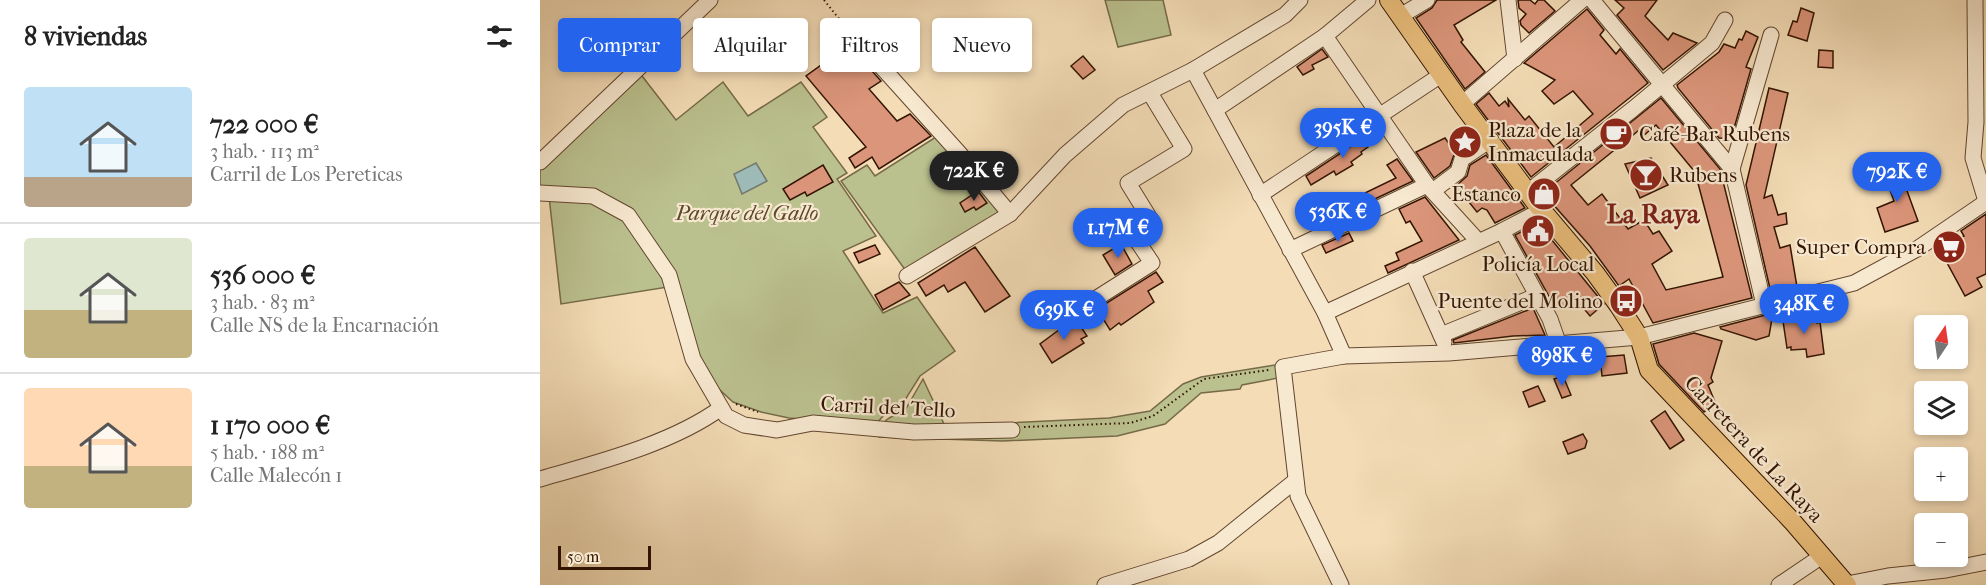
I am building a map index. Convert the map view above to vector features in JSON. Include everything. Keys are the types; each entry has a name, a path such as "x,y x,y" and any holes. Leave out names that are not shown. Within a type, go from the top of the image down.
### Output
{"main road":[{"name":"Carretera de La Raya","path":"1389,0 1402,15 1462,104 1528,192 1595,273 1639,337 1649,370 1792,521 1847,585"}],"street":[{"path":"540,162 710,0"},
{"path":"907,276 1010,214 1065,155 1124,105 1193,70 1285,15 1300,0"},
{"path":"1215,110 1325,36 1368,0"},
{"path":"1402,15 1427,0"},
{"path":"1508,0 1515,59"},
{"path":"1462,104 1582,0"},
{"path":"1592,0 1732,169 1764,305"},
{"path":"1341,585 1298,496 1283,367 1344,356 1449,353 1639,337 1854,283 1917,249 1986,202 1973,158 1976,112 1975,0"},
{"path":"1528,192 1712,43 1725,20"},
{"path":"1732,169 1771,35"},
{"path":"1325,36 1430,187 1478,241"},
{"path":"1193,70 1325,313 1344,356"},
{"path":"886,72 1010,214"},
{"path":"1260,195 1442,75"},
{"path":"1086,305 1152,263 1134,236 1152,222 1128,183 1184,149 1150,93"},
{"path":"1290,250 1430,187 1458,172 1462,159 1490,140"},
{"name":"Carril del Tello","path":"540,193 593,196 628,215 669,275 693,359 726,405 726,416 760,430 777,430 813,423 914,432 1016,429"},
{"path":"1325,313 1502,231 1542,210"},
{"path":"1502,231 1550,319 1559,345"},
{"path":"1412,271 1449,353"},
{"path":"1441,335 1536,296"},
{"path":"540,479 629,451 700,423 726,405"},
{"path":"1105,585 1189,559 1218,543 1295,482"},
{"path":"1783,584 1822,556"},
{"path":"1847,585 1888,576 1946,570 1986,562"}],"path":[{"path":"824,0 839,18"},
{"path":"1016,429 1130,423 1153,416 1204,380 1283,367"},
{"path":"726,405 760,413"}],"green space":[{"path":"1105,0 1163,0 1171,35 1118,47"},
{"name":"Parque del Gallo","path":"639,72 676,120 723,82 748,116 801,82 827,117 813,127 847,173 837,179 876,236 843,251 883,313 917,297 955,351 920,376 900,408 885,414 875,425 789,418 761,412 733,402 708,379 683,309 630,212 540,189 540,164"},
{"path":"939,135 1006,213 906,271 841,181 867,165 875,176"},
{"path":"549,196 592,199 625,217 668,287 561,304"},
{"path":"1275,365 1278,378 1242,385 1240,389 1201,393 1165,424 1117,436 1003,441 879,437 884,423 904,412 923,379 945,426 1109,418 1150,411 1183,384 1201,377"}],"water":[{"path":"756,163 767,181 742,194 734,174"}],"building":[{"path":"1437,0 1496,0 1454,25 1463,40 1461,42 1485,72 1465,89 1416,18 1432,8"},
{"path":"1518,0 1530,0 1535,4 1538,0 1544,0 1555,11 1529,33 1521,25 1520,21 1526,14 1519,8"},
{"path":"1615,0 1657,0 1645,16 1668,40 1673,33 1697,43 1663,70 1617,15 1624,8"},
{"path":"1801,8 1814,13 1807,41 1788,35 1793,21 1797,22"},
{"path":"1587,9 1604,30 1600,35 1616,54 1620,49 1648,83 1531,177 1476,104 1489,93 1499,106 1505,101 1509,107 1508,99 1525,120 1529,116 1554,147 1593,114 1573,91 1554,104 1542,91 1555,80 1524,63"},
{"path":"1746,31 1758,37 1746,67 1751,69 1731,139 1719,138 1677,85 1719,52 1724,44 1735,48"},
{"path":"1322,49 1328,57 1312,65 1314,69 1303,75 1297,67"},
{"path":"1819,50 1833,51 1833,68 1818,67"},
{"path":"1083,56 1095,70 1083,79 1071,66"},
{"path":"820,66 820,72 873,72 881,81 869,89 897,121 910,114 931,136 879,169 872,157 855,168 849,158 866,147 806,76"},
{"path":"1769,88 1788,93 1764,198 1772,195 1778,215 1786,213 1787,224 1774,227 1780,248 1790,245 1797,287 1771,293 1746,185"},
{"path":"1661,98 1720,169 1752,298 1653,323 1629,279 1619,286 1590,246 1543,193","holes":["1656,125 1695,172 1723,277 1666,290 1652,264 1672,251 1659,231 1653,234 1644,220 1628,229 1602,194 1588,205 1571,185 1638,131 1643,136"]},
{"path":"1377,129 1382,137 1367,145 1368,147 1361,152 1362,154 1351,162 1353,165 1336,175 1334,171 1311,185 1306,176"},
{"path":"1445,138 1455,152 1450,166 1434,178 1416,152"},
{"path":"1486,155 1525,208 1495,223 1487,210 1482,208 1477,212 1456,186 1467,176 1470,165"},
{"name":"Rubens","path":"1651,158 1668,185 1640,198 1625,164"},
{"path":"1397,159 1413,181 1324,223 1319,214 1396,178 1387,165"},
{"path":"823,165 833,182 807,196 805,192 790,200 783,189"},
{"path":"1898,166 1918,221 1885,232 1877,208 1894,201 1883,171"},
{"path":"978,191 987,203 976,210 974,207 965,212 960,203"},
{"path":"1425,197 1459,240 1388,273 1385,266 1399,260 1396,253 1422,241 1410,221 1406,223 1399,209"},
{"path":"1986,214 1986,274 1977,278 1982,287 1965,296 1939,248 1964,236 1961,231"},
{"path":"1538,223 1604,304 1590,316 1576,299 1556,309 1515,235"},
{"path":"1349,233 1353,241 1326,253 1322,245"},
{"path":"1121,244 1132,264 1115,275 1103,255"},
{"path":"875,245 880,254 859,263 854,253"},
{"path":"975,247 1010,296 985,312 965,282 948,292 944,285 926,296 918,283"},
{"path":"1156,272 1163,282 1148,291 1154,302 1110,330 1097,309"},
{"path":"899,282 910,295 883,310 875,295"},
{"path":"1533,308 1545,335 1513,336 1454,343 1453,340"},
{"path":"1773,313 1769,336 1756,340 1720,327"},
{"path":"1815,315 1817,323 1820,322 1824,354 1807,357 1806,349 1787,348 1783,321"},
{"path":"1075,318 1087,336 1081,339 1084,343 1052,363 1040,344"},
{"path":"1694,333 1722,341 1711,378 1713,382 1708,385 1715,402 1704,412 1659,364 1653,344"},
{"path":"1624,355 1627,373 1602,376 1600,357"},
{"path":"1563,376 1571,395 1562,398 1554,379"},
{"path":"1538,386 1545,401 1529,407 1523,392"},
{"path":"1665,411 1684,440 1670,449 1651,421"},
{"path":"1583,434 1587,441 1585,448 1568,454 1563,442"}],"place":[{"name":"Café-Bar Rubens","path":"1616,134"},
{"name":"Plaza de la Inmaculada","path":"1465,142"},
{"name":"Rubens","path":"1646,175"},
{"name":"Estanco","path":"1544,194"},
{"name":"Policía Local","path":"1538,231"},
{"name":"Super Compra","path":"1949,247"},
{"name":"Puente del Molino","path":"1626,301"}],"district":[{"name":"La Raya","path":"1653,214"}]}
